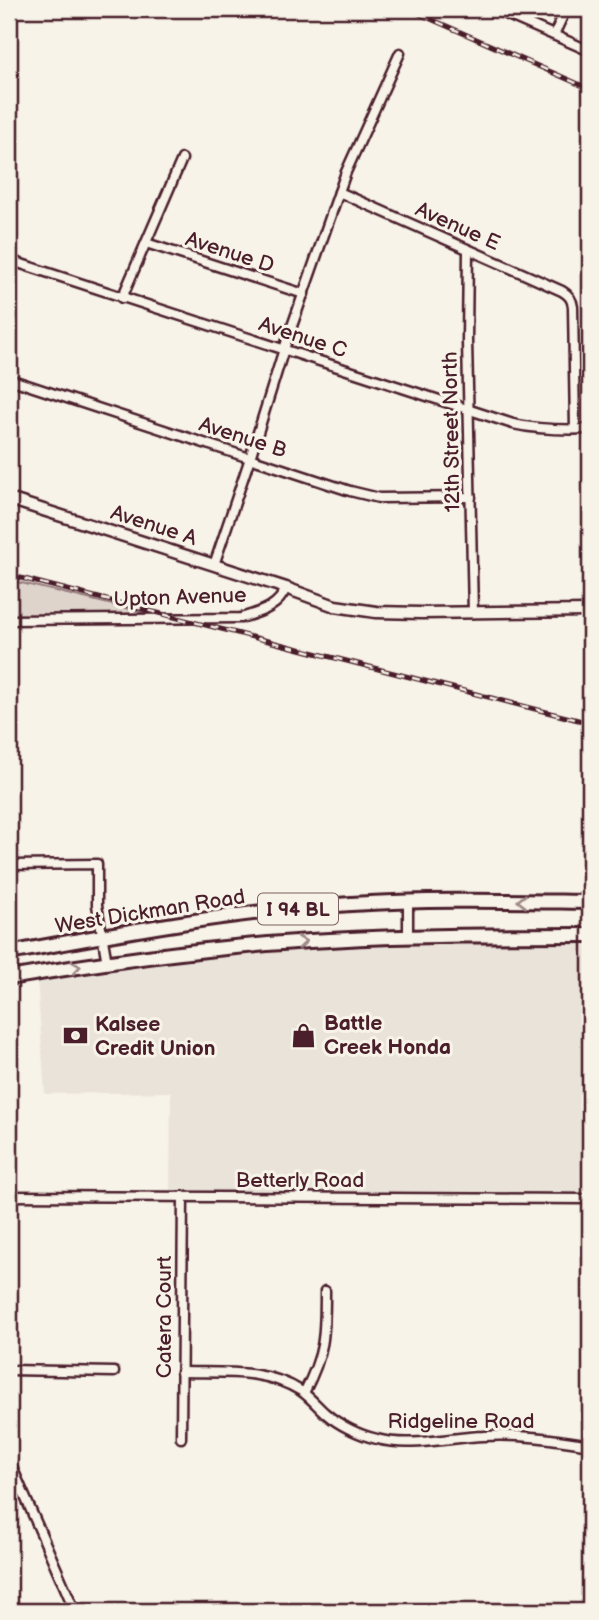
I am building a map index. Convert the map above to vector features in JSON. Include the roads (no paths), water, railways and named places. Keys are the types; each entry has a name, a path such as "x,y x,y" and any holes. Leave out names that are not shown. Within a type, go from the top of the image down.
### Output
{"main road":[{"name":"West Dickman Road","path":"9,953 188,922 301,908 408,901 590,901"},
{"name":"West Dickman Road","path":"9,978 205,950 318,940 590,935"}],"street":[{"path":"494,9 590,51"},
{"path":"554,35 566,9"},
{"path":"214,565 284,349 346,172 400,53"},
{"path":"122,298 182,159"},
{"name":"Avenue E","path":"339,192 562,291 572,300 576,429"},
{"name":"Avenue D","path":"146,243 304,294"},
{"name":"12th Street North","path":"468,250 472,613"},
{"name":"Avenue C","path":"9,260 469,410 531,428 590,429"},
{"name":"Avenue B","path":"9,379 350,491 379,498 471,497"},
{"name":"Avenue A","path":"9,499 286,588"},
{"path":"286,588 335,606 376,612 590,611"},
{"name":"Upton Avenue","path":"9,620 241,618 275,605 286,588"},
{"path":"9,865 97,864 97,905 107,963"},
{"path":"408,901 408,938"},
{"name":"Betterly Road","path":"9,1196 590,1199"},
{"name":"Catera Court","path":"181,1438 183,1196"},
{"path":"304,1393 321,1356 325,1335 325,1291"},
{"path":"9,1370 114,1372"},
{"name":"Ridgeline Road","path":"181,1373 257,1374 288,1383 344,1426 377,1439 416,1442 510,1435 590,1445"},
{"path":"9,1460 75,1611"}],"railway":[{"path":"408,9 590,89"},
{"path":"9,575 590,723"}],"place":[{"name":"Battle Creek Honda","path":"304,1035"},
{"name":"Kalsee Credit Union","path":"75,1036"}]}
